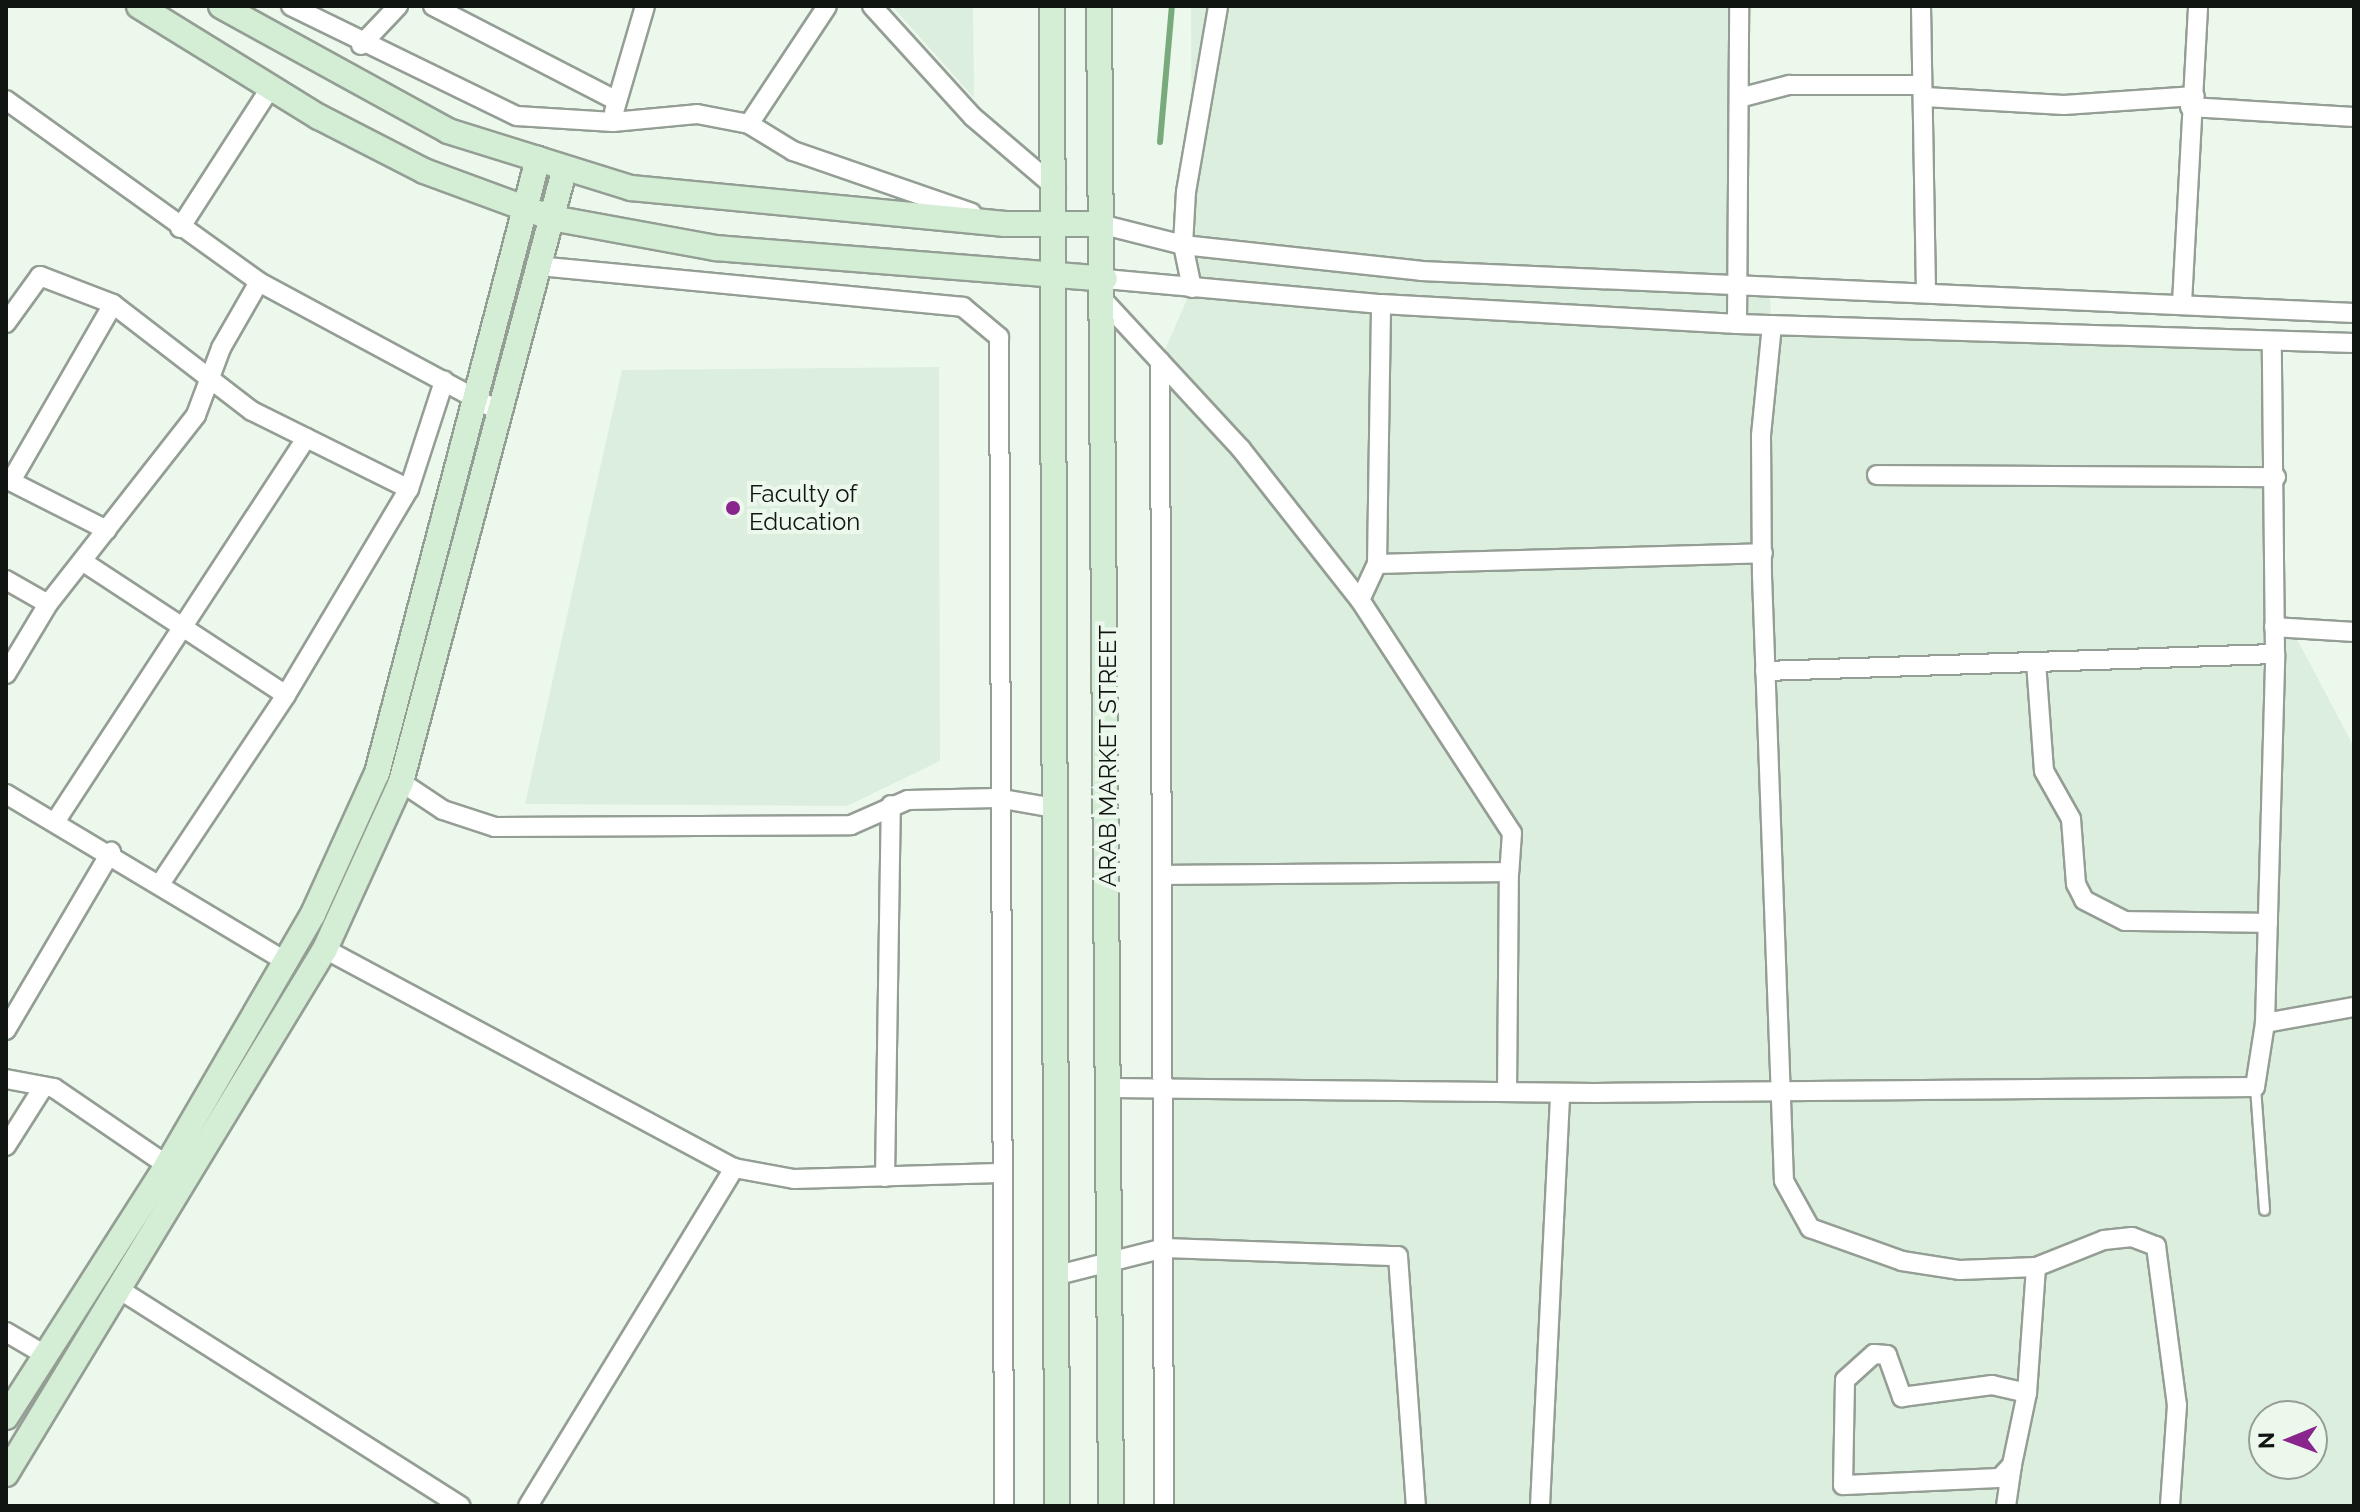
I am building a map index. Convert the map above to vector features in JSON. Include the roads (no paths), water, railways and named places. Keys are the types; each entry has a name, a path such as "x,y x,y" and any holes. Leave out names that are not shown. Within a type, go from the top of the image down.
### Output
{"street":[{"path":"139,6 271,87 424,171 552,218 715,248 1056,276 1105,290 1192,288 1381,304 1737,324 2272,343 2354,343"},
{"path":"221,6 448,131 538,159 564,171 684,197 1005,224 1100,224 1183,245 1421,271 1926,291 2354,313"},
{"path":"291,6 361,45 517,116 613,122 697,114 749,124 793,151 1005,224"},
{"path":"361,45 398,6"},
{"path":"433,6 615,100"},
{"path":"613,122 615,100 645,6"},
{"path":"749,124 827,6"},
{"path":"872,6 973,117 1056,188"},
{"path":"1052,6 1056,188 1057,1506"},
{"name":"ARAB MARKET STREET","path":"1099,6 1100,224 1105,290 1111,1506"},
{"path":"1192,288 1183,245 1194,126 1218,6"},
{"path":"1737,324 1741,284 1739,6"},
{"path":"1921,6 1926,291"},
{"path":"2182,303 2198,6"},
{"path":"1739,98 1803,84 1923,91 2064,105 2193,101 2354,117"},
{"path":"180,228 271,87"},
{"path":"6,100 259,282 500,412"},
{"path":"6,1417 167,1165 329,879 377,773 471,397 538,159"},
{"path":"6,1474 325,949 401,782 564,171"},
{"path":"538,266 963,307 991,323 1003,353 997,798 1004,1506"},
{"path":"6,323 40,276 113,304 214,378 252,411 409,489"},
{"path":"6,674 48,604 85,563 196,415 214,378 221,348 259,282"},
{"path":"1105,290 1160,361 1241,449 1360,600 1497,800 1512,833 1507,1092"},
{"path":"107,530 9,480 113,304"},
{"path":"1360,600 1377,564 1381,304"},
{"path":"1772,325 1761,436 1777,1090 1784,1181 1810,1228 1902,1261 1960,1270 2036,1267 2104,1240 2132,1237 2156,1246 2177,1405 2170,1506"},
{"path":"1111,1088 1560,1093 2255,1087 2265,1023 2275,654 2276,477 2272,343"},
{"path":"1160,361 1164,1506"},
{"path":"162,881 286,695 409,489 444,381"},
{"path":"55,822 306,438"},
{"path":"1877,475 2276,477"},
{"path":"1377,564 1763,553"},
{"path":"85,563 286,695"},
{"path":"6,580 48,604"},
{"path":"2274,627 2354,632"},
{"path":"1765,671 2275,654"},
{"path":"2036,662 2044,771 2071,819 2076,884 2084,900 2125,921 2268,923"},
{"path":"401,782 443,810 495,827 851,825 891,805 997,798 1055,808"},
{"path":"6,795 162,881 282,959"},
{"path":"885,1177 891,805"},
{"path":"6,1030 111,852"},
{"path":"1164,875 1509,872"},
{"path":"329,879 351,890"},
{"path":"325,949 734,1168 794,1179 999,1173"},
{"path":"2265,1023 2354,1007"},
{"path":"6,1079 42,1089 54,1088 167,1165"},
{"path":"6,1146 42,1089"},
{"path":"1540,1506 1560,1093"},
{"path":"528,1506 734,1168"},
{"path":"1058,1275 1108,1266 1165,1248 1398,1256 1416,1506"},
{"path":"2006,1506 2027,1393 2036,1267"},
{"path":"117,1288 461,1506"},
{"path":"6,1332 45,1355"},
{"path":"2012,1465 2000,1478 1969,1485 1848,1490 1841,1479 1843,1390 1874,1354 1887,1355 1902,1397 1992,1385 2027,1393"}],"lane":[{"path":"2255,1087 2264,1210"}],"waterway":[{"path":"1160,142 1172,6"}],"place":[{"name":"Faculty of Education","path":"733,508"}]}
